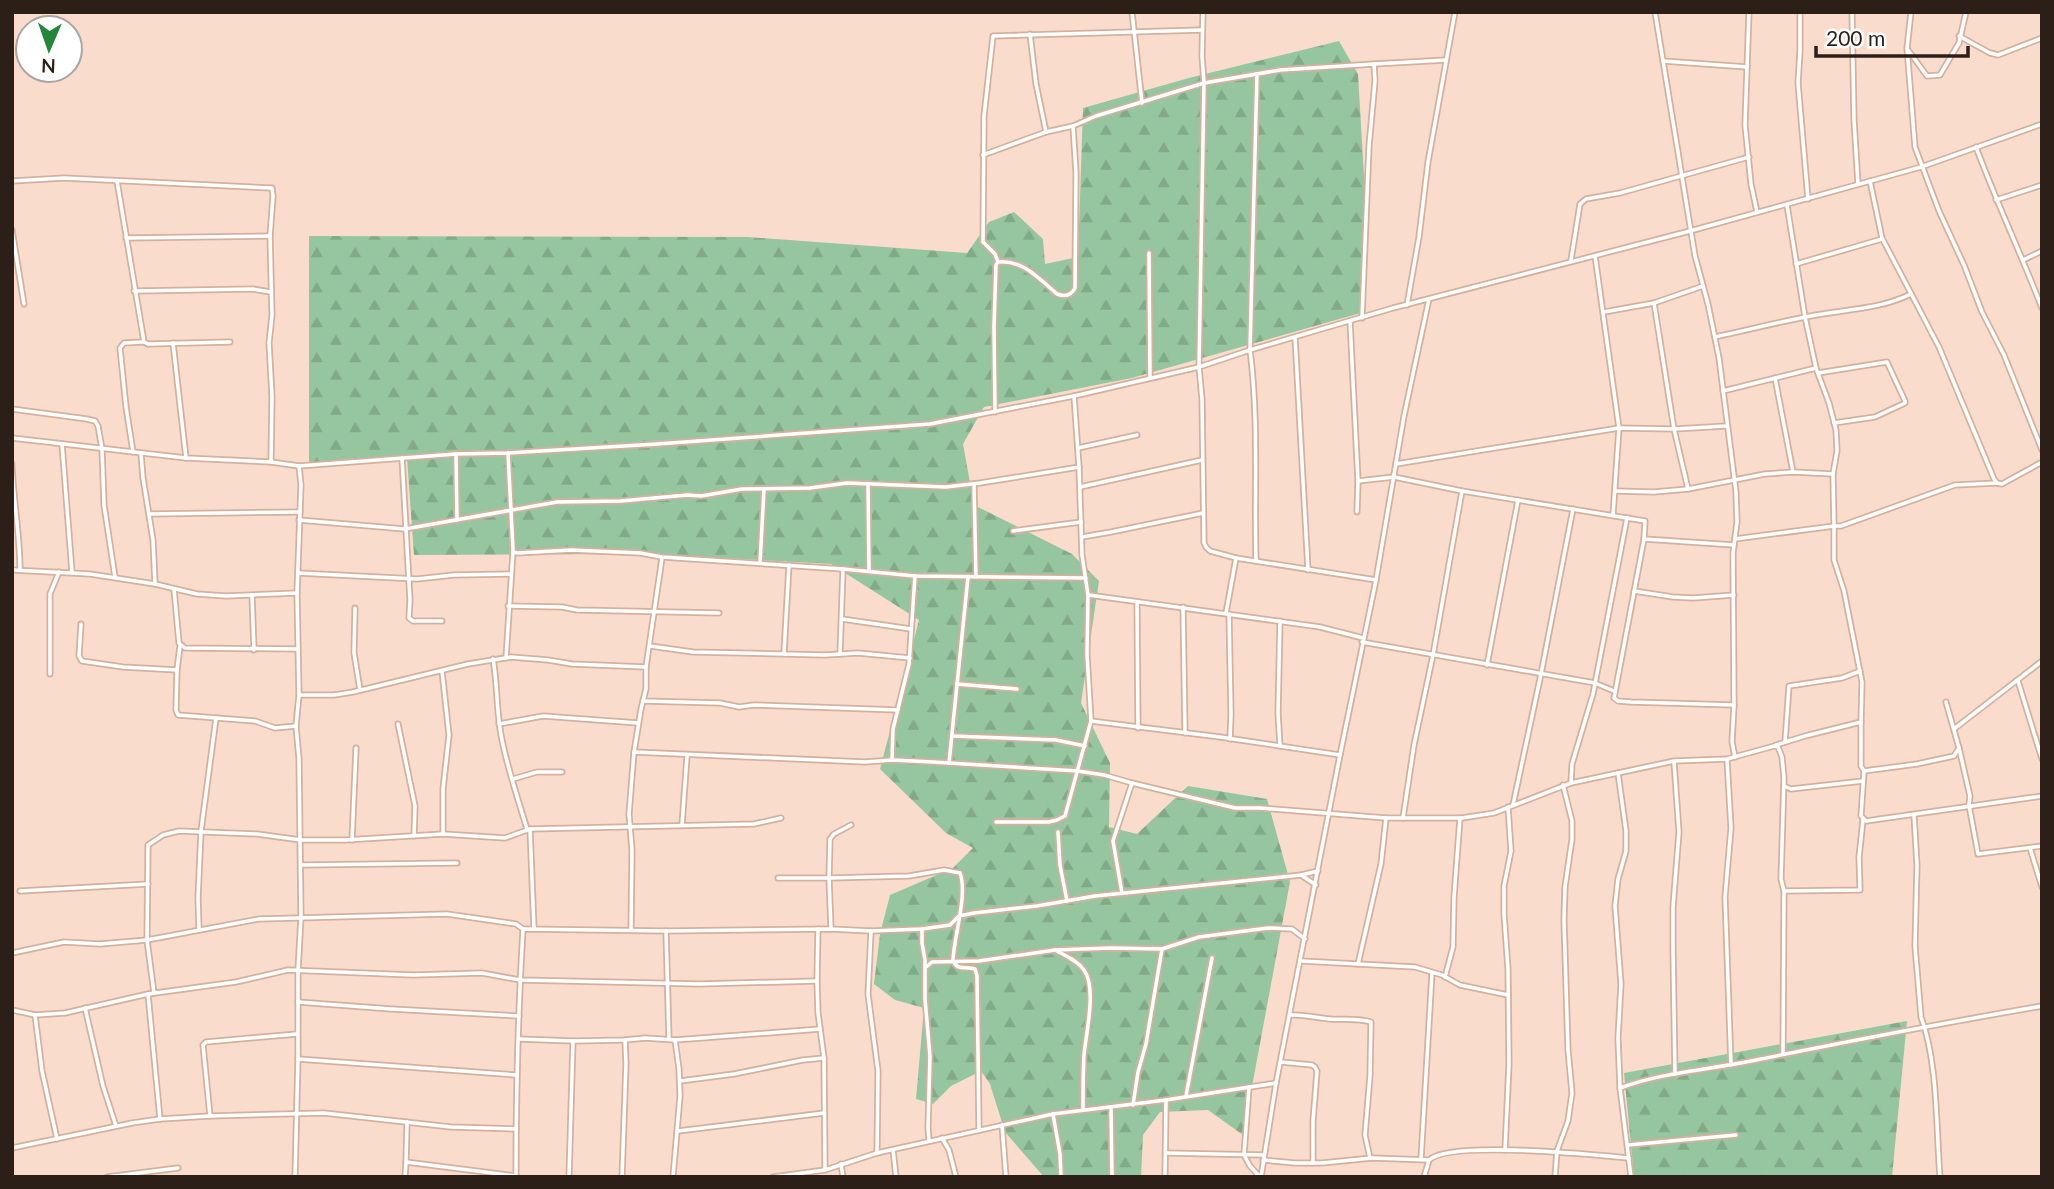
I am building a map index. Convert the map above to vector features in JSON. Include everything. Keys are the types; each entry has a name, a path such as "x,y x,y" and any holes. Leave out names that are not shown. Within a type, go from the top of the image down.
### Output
{"street":[{"path":"1132,12 1142,103"},
{"path":"1203,12 1205,83 1199,367 1206,547 1217,554 1236,558 1376,580"},
{"path":"1407,305 1428,162 1455,12"},
{"path":"1655,12 1690,231 1715,337 1734,480 1737,522 1734,545 1732,742 1735,757"},
{"path":"1748,12 1745,125 1757,213"},
{"path":"1800,12 1798,83 1808,199"},
{"path":"1852,12 1857,184"},
{"path":"1911,12 1907,48 1914,147 2042,450"},
{"path":"1907,48 1927,76 1938,76 1959,43 1967,13 1973,12"},
{"path":"995,412 995,270 998,262 995,254 983,242 985,105 993,36 1202,30"},
{"path":"1030,34 1045,132"},
{"path":"1959,36 1998,55 2042,38"},
{"path":"983,155 1045,132 1073,126 1096,116 1205,83 1280,70 1446,60"},
{"path":"1663,61 1747,67"},
{"path":"1362,317 1368,146 1375,81 1374,64"},
{"path":"1256,561 1255,421 1250,350 1257,74"},
{"path":"12,438 186,458 299,466 930,424 1074,396 1199,367 1362,317 1921,167 2042,124"},
{"path":"998,262 1023,266 1057,294 1063,296 1073,292 1076,180 1073,126"},
{"path":"1976,147 2042,308"},
{"path":"1571,261 1580,204 1586,199 1620,193 1749,157"},
{"path":"12,181 64,178 270,187 273,191 270,236 271,462"},
{"path":"117,181 144,342"},
{"path":"1870,181 1882,238 1939,347 1997,483"},
{"path":"1996,200 2042,185"},
{"path":"1784,891 1860,890 1859,857 1864,771 1861,766 1862,682 1844,591 1834,560 1833,474 1837,451 1834,423 1816,368 1805,317 1787,205"},
{"path":"12,230 24,304"},
{"path":"126,238 270,236"},
{"path":"1796,264 1882,238"},
{"path":"2023,260 2042,251"},
{"path":"1149,253 1150,378"},
{"path":"1595,256 1619,428 1613,515"},
{"path":"12,267 18,267"},
{"path":"1603,312 1654,303 1703,286"},
{"path":"134,291 253,289 270,292"},
{"path":"1715,337 1805,317 1867,309 1894,303 1911,294"},
{"path":"1260,1177 1429,299"},
{"path":"1654,303 1674,429 1688,489"},
{"path":"1350,321 1358,481 1357,512"},
{"path":"1295,337 1308,570"},
{"path":"133,452 120,348 124,343 230,342"},
{"path":"173,343 186,458"},
{"path":"1818,373 1887,362 1905,401 1875,417 1834,423"},
{"path":"1722,391 1816,368"},
{"path":"1775,378 1793,472"},
{"path":"996,822 1049,822 1062,818 1068,810 1091,721 1087,674 1088,595 1081,537 1074,396"},
{"path":"12,409 96,421 102,449 104,505 115,578"},
{"path":"1396,464 1619,428 1726,426"},
{"path":"1078,448 1137,435"},
{"path":"62,444 72,572"},
{"path":"141,453 156,584"},
{"path":"506,658 513,552 508,453"},
{"path":"456,454 457,520"},
{"path":"402,458 411,621 442,621"},
{"path":"1080,487 1202,460"},
{"path":"1735,539 1842,526 1955,485 2003,484 2042,462"},
{"path":"12,464 20,570"},
{"path":"295,1177 301,917 299,759 296,726 299,695 299,466"},
{"path":"299,520 405,529 556,502 621,502 701,496 743,489 810,488 846,483 946,487 1079,467"},
{"path":"1615,491 1688,489 1765,474 1833,474"},
{"path":"1358,481 1394,477 1645,521 1644,539 1614,698 1618,701 1734,705"},
{"path":"868,484 869,571"},
{"path":"974,484 976,578"},
{"path":"760,563 764,488"},
{"path":"1403,818 1414,745 1462,491"},
{"path":"1488,665 1518,500"},
{"path":"1505,1150 1509,1064 1504,886 1511,851 1510,806 1541,674 1573,509"},
{"path":"149,514 299,512"},
{"path":"1081,537 1203,513"},
{"path":"1571,783 1572,764 1595,683 1627,518"},
{"path":"1013,531 1081,522"},
{"path":"1644,539 1734,545"},
{"path":"513,552 640,553 662,557 915,576 1086,578"},
{"path":"631,930 632,850 629,814 634,752 646,689 646,667 662,557"},
{"path":"1230,739 1228,613 1236,558"},
{"path":"785,653 789,565"},
{"path":"840,654 843,569"},
{"path":"12,570 72,572 156,584 197,594 298,593"},
{"path":"50,674 50,594 60,572"},
{"path":"298,573 408,578 511,575"},
{"path":"892,760 893,729 910,658 915,576"},
{"path":"948,764 968,578"},
{"path":"174,589 180,646 177,670 178,715 255,721 275,728 296,726"},
{"path":"1634,590 1673,597 1734,595"},
{"path":"252,595 254,650"},
{"path":"1088,595 1320,627 1363,640 1595,683 1615,691"},
{"path":"1137,601 1138,728"},
{"path":"508,606 719,613"},
{"path":"1184,607 1185,733"},
{"path":"355,608 354,653 360,690"},
{"path":"842,619 912,629"},
{"path":"1280,621 1280,746"},
{"path":"81,624 79,656 82,661 122,667 177,670"},
{"path":"180,646 191,649 297,649"},
{"path":"650,646 693,652 880,654 910,658"},
{"path":"299,695 334,695 493,659 646,667"},
{"path":"493,659 499,724 528,829 534,929"},
{"path":"1954,729 2042,661"},
{"path":"442,671 449,735 443,789 443,834"},
{"path":"1785,743 1789,686 1842,678 1860,671"},
{"path":"2018,681 2042,759"},
{"path":"957,684 1017,689"},
{"path":"643,701 898,710"},
{"path":"1945,702 1970,796 1969,805 1978,854 2042,846"},
{"path":"499,724 543,716 638,723"},
{"path":"199,929 201,831 216,718"},
{"path":"1091,721 1340,755"},
{"path":"634,752 865,762 892,760 1078,771 1226,806 1386,818 1460,818 1494,813 1571,783 1674,761 1727,759 1861,722"},
{"path":"398,724 415,806 414,836"},
{"path":"952,736 1055,740 1085,746"},
{"path":"1774,746 1778,747 1782,757 1784,786 1781,879 1784,891 1783,1054"},
{"path":"352,840 356,748"},
{"path":"1864,771 1954,756 1959,748"},
{"path":"682,825 687,756"},
{"path":"1727,759 1731,828 1725,897 1731,1065"},
{"path":"1674,761 1679,832 1672,949 1675,1074"},
{"path":"513,779 537,772 562,772"},
{"path":"1618,773 1626,831 1626,851 1618,879 1615,906 1621,984 1620,1088 1631,1177"},
{"path":"1784,786 1791,789 1863,781"},
{"path":"1122,893 1113,841 1132,783"},
{"path":"1555,1177 1557,1151 1568,1121 1572,1093 1564,920 1572,821 1563,785"},
{"path":"1863,820 2042,796"},
{"path":"1914,815 1917,865 1915,946 1921,1017 1933,1077 1940,1177"},
{"path":"154,993 147,940 148,845 163,835 180,831 201,831 301,840 352,840 443,834 505,838 528,829 754,824 781,818"},
{"path":"1358,964 1381,864 1386,818"},
{"path":"1445,977 1453,947 1460,818"},
{"path":"831,929 830,839 851,825"},
{"path":"1058,832 1060,865 1067,901"},
{"path":"2030,848 2042,887"},
{"path":"301,865 457,863"},
{"path":"778,878 909,876 934,871 960,873 963,883 953,960 959,968 975,969 977,976 979,1130"},
{"path":"12,953 64,942 100,944 147,940 253,919 301,917 447,914 511,923 523,929 922,929 950,925 959,916 974,912 1318,871"},
{"path":"1301,875 1315,886"},
{"path":"20,891 148,884"},
{"path":"925,968 932,962 979,961 1055,950 1162,949 1199,937 1268,928 1292,929 1305,939"},
{"path":"406,1161 516,1176 516,1075 523,929"},
{"path":"818,929 817,981 824,1058 825,1170"},
{"path":"922,929 930,1056 929,1141"},
{"path":"666,931 669,1039"},
{"path":"871,931 869,994 878,1070 877,1153"},
{"path":"1133,1105 1162,949"},
{"path":"1055,950 1079,964 1089,980 1083,1110"},
{"path":"1186,1097 1212,957"},
{"path":"1301,961 1415,967 1460,985 1508,995"},
{"path":"12,1010 35,1015 85,1009 148,994 236,982 288,970 413,975 482,973 520,980 699,984 817,981"},
{"path":"1421,1159 1432,972"},
{"path":"148,994 160,1119"},
{"path":"298,1002 519,1016"},
{"path":"1620,1088 1642,1080 2042,1006"},
{"path":"85,1009 103,1086 116,1126"},
{"path":"35,1015 42,1071 57,1139"},
{"path":"1290,1015 1371,1022 1365,1135 1370,1158"},
{"path":"519,1038 573,1041 645,1038 675,1040 820,1029"},
{"path":"210,1116 203,1045 206,1042 297,1034"},
{"path":"622,1177 625,1040"},
{"path":"673,1177 680,1081 675,1040"},
{"path":"569,1177 573,1041"},
{"path":"680,1081 824,1058"},
{"path":"298,1059 516,1075"},
{"path":"1281,1062 1311,1065 1317,1071 1313,1163"},
{"path":"773,1177 825,1170 877,1153 1053,1114 1133,1105 1276,1083"},
{"path":"1249,1087 1244,1155 1260,1177"},
{"path":"1166,1100 1166,1177"},
{"path":"1111,1108 1112,1177"},
{"path":"12,1148 116,1126 160,1119 210,1116 324,1113 450,1127 516,1129"},
{"path":"678,1131 824,1113"},
{"path":"1053,1114 1061,1177"},
{"path":"405,1177 407,1122"},
{"path":"1002,1125 1006,1177"},
{"path":"1628,1145 1736,1135"},
{"path":"942,1138 949,1150 956,1177"},
{"path":"893,1150 896,1177"},
{"path":"1166,1153 1244,1155 1296,1163 1370,1158 1429,1160 1441,1153 1505,1150 1557,1151 1629,1158"},
{"path":"1424,1177 1429,1160"},
{"path":"841,1164 843,1177"},
{"path":"107,1177 178,1168"}],"green space":[{"path":"1339,41 1358,74 1366,210 1364,312 1132,378 984,407 963,444 974,505 1072,554 1099,581 1081,703 1110,763 1109,827 1137,834 1188,786 1267,799 1290,882 1243,1135 1208,1110 1160,1112 1143,1135 1141,1177 1044,1177 1005,1132 990,1084 981,1071 951,1086 933,1104 916,1099 924,1008 895,1000 874,984 880,934 890,895 953,868 973,848 946,833 880,769 919,620 831,564 649,554 414,555 407,458 309,463 309,236 747,237 967,253 989,222 1014,212 1043,239 1045,264 1078,257 1083,108 1189,78"},
{"path":"1907,1021 1892,1177 1634,1177 1624,1073"}]}
